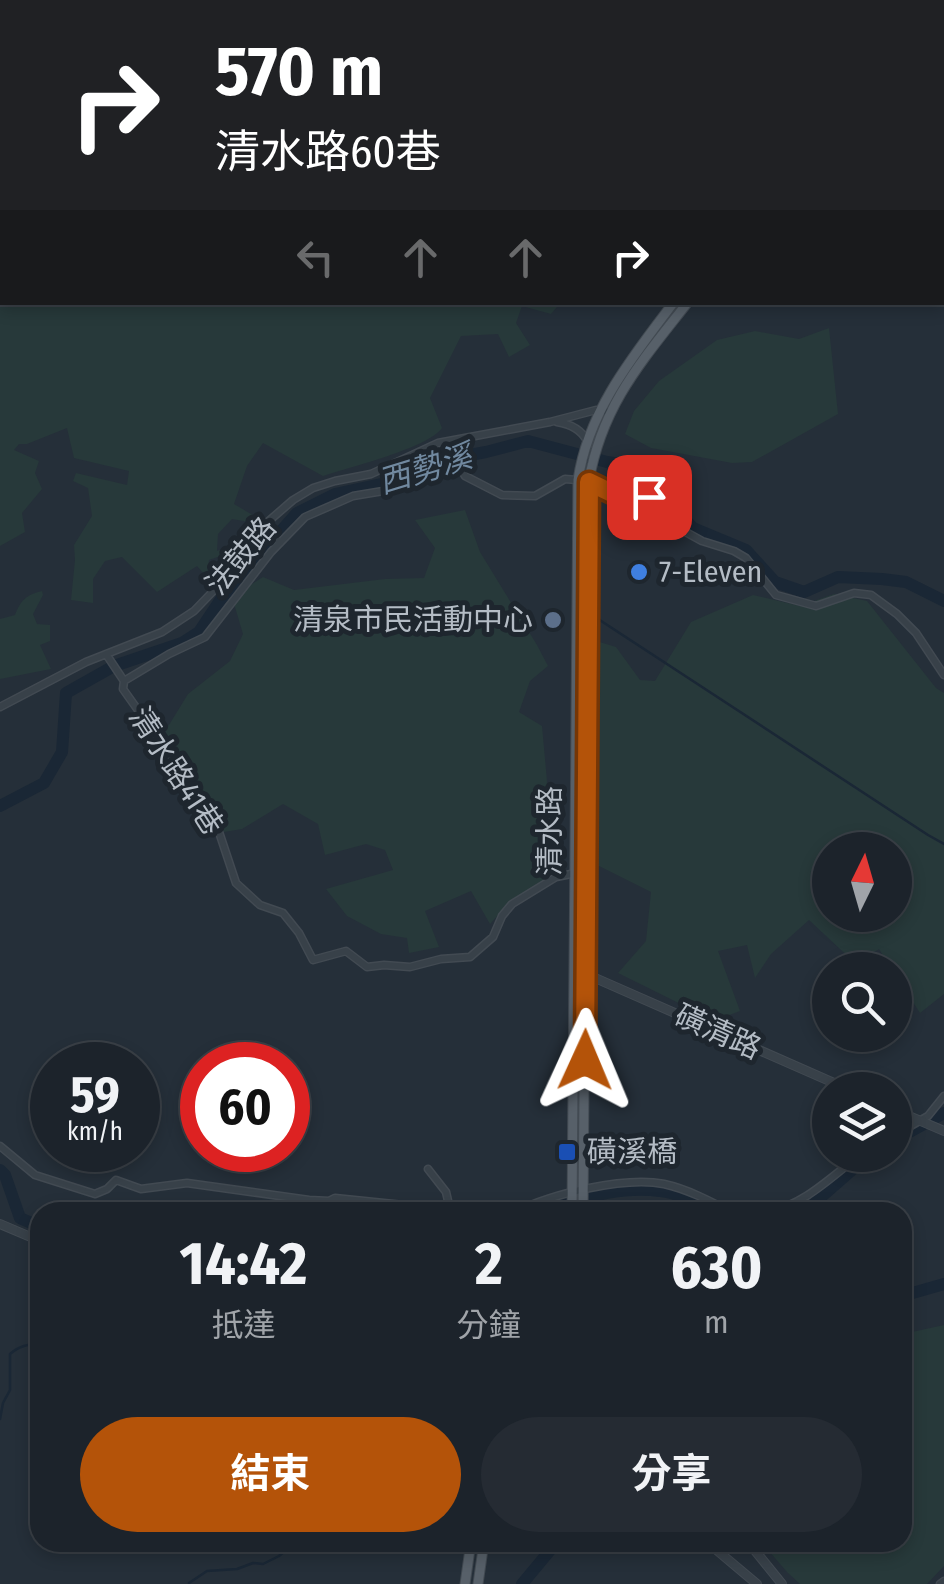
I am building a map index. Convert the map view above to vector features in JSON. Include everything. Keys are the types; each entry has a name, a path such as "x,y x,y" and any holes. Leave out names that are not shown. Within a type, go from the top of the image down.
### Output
{"main road":[{"path":"586,477 589,446 620,374 672,305"},
{"path":"604,412 686,305"},
{"name":"清水路","path":"578,1193 574,973 580,874 586,477 580,467 589,446"},
{"name":"清水路","path":"578,1193 586,974 580,874"},
{"path":"577,1202 578,1193"},
{"path":"465,1584 470,1552"},
{"path":"478,1584 483,1552"}],"street":[{"name":"法鼓路","path":"0,708 86,662 162,632 194,611 220,584 263,526 312,488 371,474 438,443 596,410 604,412"},
{"path":"550,422 565,423 578,430 589,446"},
{"path":"398,463 409,478"},
{"path":"124,681 205,636 218,616 306,517 353,496 383,491 421,471 453,464 466,476 502,495 535,496 565,479 586,477 624,499 657,498 682,530 746,558 776,595 816,606 854,593 870,595 898,614 916,633 944,676"},
{"path":"263,526 280,543"},
{"name":"清水路41巷","path":"106,654 124,681 123,689 156,747 191,788 218,829 236,883 260,906 282,913 299,933 312,960 346,951 367,968 384,964 410,967 470,957 492,937 512,904 556,877 580,874"},
{"path":"574,973 586,974"},
{"name":"磺清路","path":"586,974 812,1073"},
{"path":"912,1125 928,1116 944,1096"},
{"path":"912,1117 944,1131"},
{"path":"0,1146 35,1175 94,1194 116,1180 141,1189 198,1184 310,1200 373,1202"},
{"path":"428,1170 446,1192 448,1202"},
{"path":"796,1202 838,1172"},
{"path":"540,1202 628,1183 666,1184 711,1202"},
{"path":"0,1224 30,1237"},
{"path":"720,1552 757,1584"},
{"path":"756,1552 782,1584"}],"shaded area":[{"path":"0,305 554,305 557,307 551,314 522,306 516,323 530,345 509,357 498,334 461,336 430,398 442,428 421,443 323,476 263,443 247,466 234,504 256,517 249,522 232,519 218,534 217,551 245,539 240,549 209,560 208,568 216,578 209,580 197,566 157,592 122,557 105,561 93,579 93,603 71,600 74,545 92,516 88,488 73,481 76,473 127,485 129,471 74,458 67,428 19,444 14,450 39,461 35,473 42,489 22,513 25,532 0,546"},
{"path":"829,328 838,414 752,462 732,463 651,448 625,434 634,411 659,381 717,340 755,331 799,339"},
{"path":"465,510 480,552 548,666 530,681 519,712 542,726 547,781 543,881 511,901 490,924 471,891 425,911 439,947 409,953 407,938 381,934 347,916 326,889 393,870 385,850 366,844 325,855 318,824 283,804 242,829 224,832 182,769 149,738 169,725 188,694 230,661 243,634 232,597 263,577 294,590 424,578 435,548 415,520"},
{"path":"42,591 33,614 37,624 50,625 50,641 40,645 51,669 0,679 0,619 15,615 25,599"},
{"path":"834,594 867,601 944,693 944,994 920,1013 912,1001 912,952 843,952 822,932 912,932 912,832 812,832 812,923 809,920 771,954 755,978 747,945 718,951 740,1011 719,1019 721,1024 618,973 646,941 651,892 597,865 593,640 616,647 640,680 655,681 691,622 753,595 800,606"},
{"path":"944,1325 944,1566 927,1584 800,1584 770,1552 912,1552 912,1332"}],"waterway":[{"name":"西勢溪","path":"0,806 44,783 62,752 66,693 114,666 182,643 199,632 221,599 297,513 335,494 395,481 426,463 528,441 633,466 693,528 746,550 775,582 804,592 838,577 882,579 906,582 944,601"},
{"path":"592,615 944,844"},
{"path":"912,1131 944,1113"},
{"path":"0,1170 20,1218 30,1222"},
{"path":"815,1202 850,1172"},
{"path":"570,1202 628,1190 660,1191 693,1202"},
{"path":"912,1293 944,1284"},
{"path":"0,1419 10,1390 10,1354 30,1345"},
{"path":"189,1583 207,1571 263,1564 284,1552"},
{"path":"522,1584 549,1552"}],"place":[{"name":"7-Eleven","path":"639,572"},
{"name":"清泉市民活動中心","path":"553,620"},
{"name":"磺溪橋","path":"567,1152"}],"route":[{"path":"585,1060 589,482 624,499 649,497"}]}
